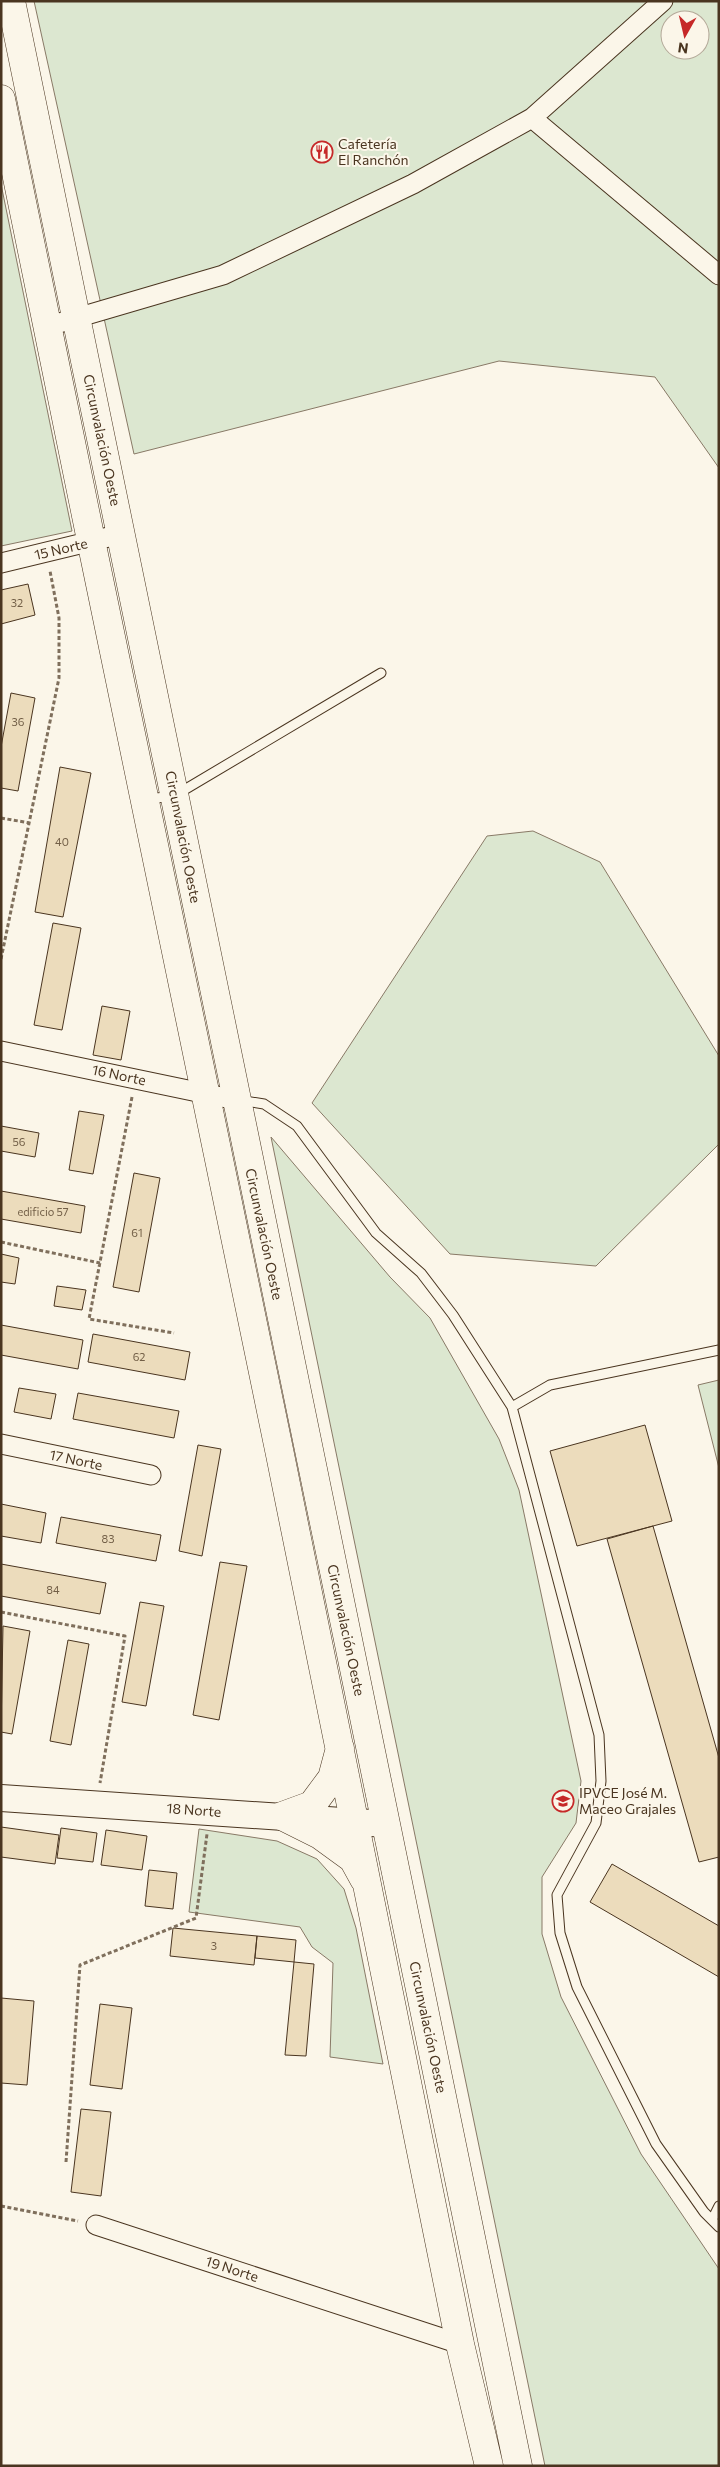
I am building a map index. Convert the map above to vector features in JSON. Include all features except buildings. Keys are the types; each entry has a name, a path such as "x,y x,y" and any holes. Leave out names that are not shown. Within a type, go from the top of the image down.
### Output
{"main road":[{"name":"Circunvalación Oeste","path":"11,1 518,2466"},
{"name":"Circunvalación Oeste","path":"1,99 356,1822 460,2344 490,2466"},
{"path":"282,1816 312,1805 332,1778 340,1746"},
{"name":"18 Norte","path":"1,1798 386,1824"},
{"path":"282,1816 320,1835 353,1859 369,1887"}],"street":[{"path":"49,326 223,274 413,184 532,118 663,1"},
{"path":"532,118 719,275"},
{"name":"15 Norte","path":"1,563 121,534"},
{"name":"16 Norte","path":"1,1051 236,1100"},
{"name":"17 Norte","path":"1,1444 151,1475"},
{"name":"19 Norte","path":"96,2225 460,2344"}],"lane":[{"path":"146,799 174,796 381,673"},
{"path":"236,1100 264,1104 298,1126 376,1233 421,1273 453,1315 512,1407 599,1735 600,1781 596,1823 557,1895 560,1933 577,1987 656,2144 719,2228"},
{"path":"512,1407 550,1385 719,1350"},
{"path":"712,2220 719,2206"}],"path":[{"path":"1,959 59,678 59,618 47,553"},
{"path":"1,818 30,824"},
{"path":"136,1079 89,1319 174,1333"},
{"path":"1,1242 100,1263"},
{"path":"1,1612 125,1636 97,1803"},
{"path":"66,2162 80,1965 196,1918 208,1830"},
{"path":"1,2206 96,2225"}],"green space":[{"path":"34,1 719,1 719,468 655,377 499,361 134,454"},
{"path":"1,184 72,531 1,546"},
{"path":"533,831 600,862 719,1056 719,1144 596,1266 450,1254 312,1103 487,836"},
{"path":"271,1137 390,1277 430,1318 499,1439 519,1490 581,1781 576,1823 542,1877 542,1934 561,1997 641,2154 719,2269 719,2466 545,2466"},
{"path":"719,1380 719,1468 698,1385"},
{"path":"199,1829 277,1841 317,1859 344,1889 356,1928 383,2064 330,2057 333,1963 312,1947 300,1927 189,1912"}],"place":[{"name":"Cafetería El Ranchón","path":"322,152"},
{"name":"IPVCE José M. Maceo Grajales","path":"563,1801"}]}
